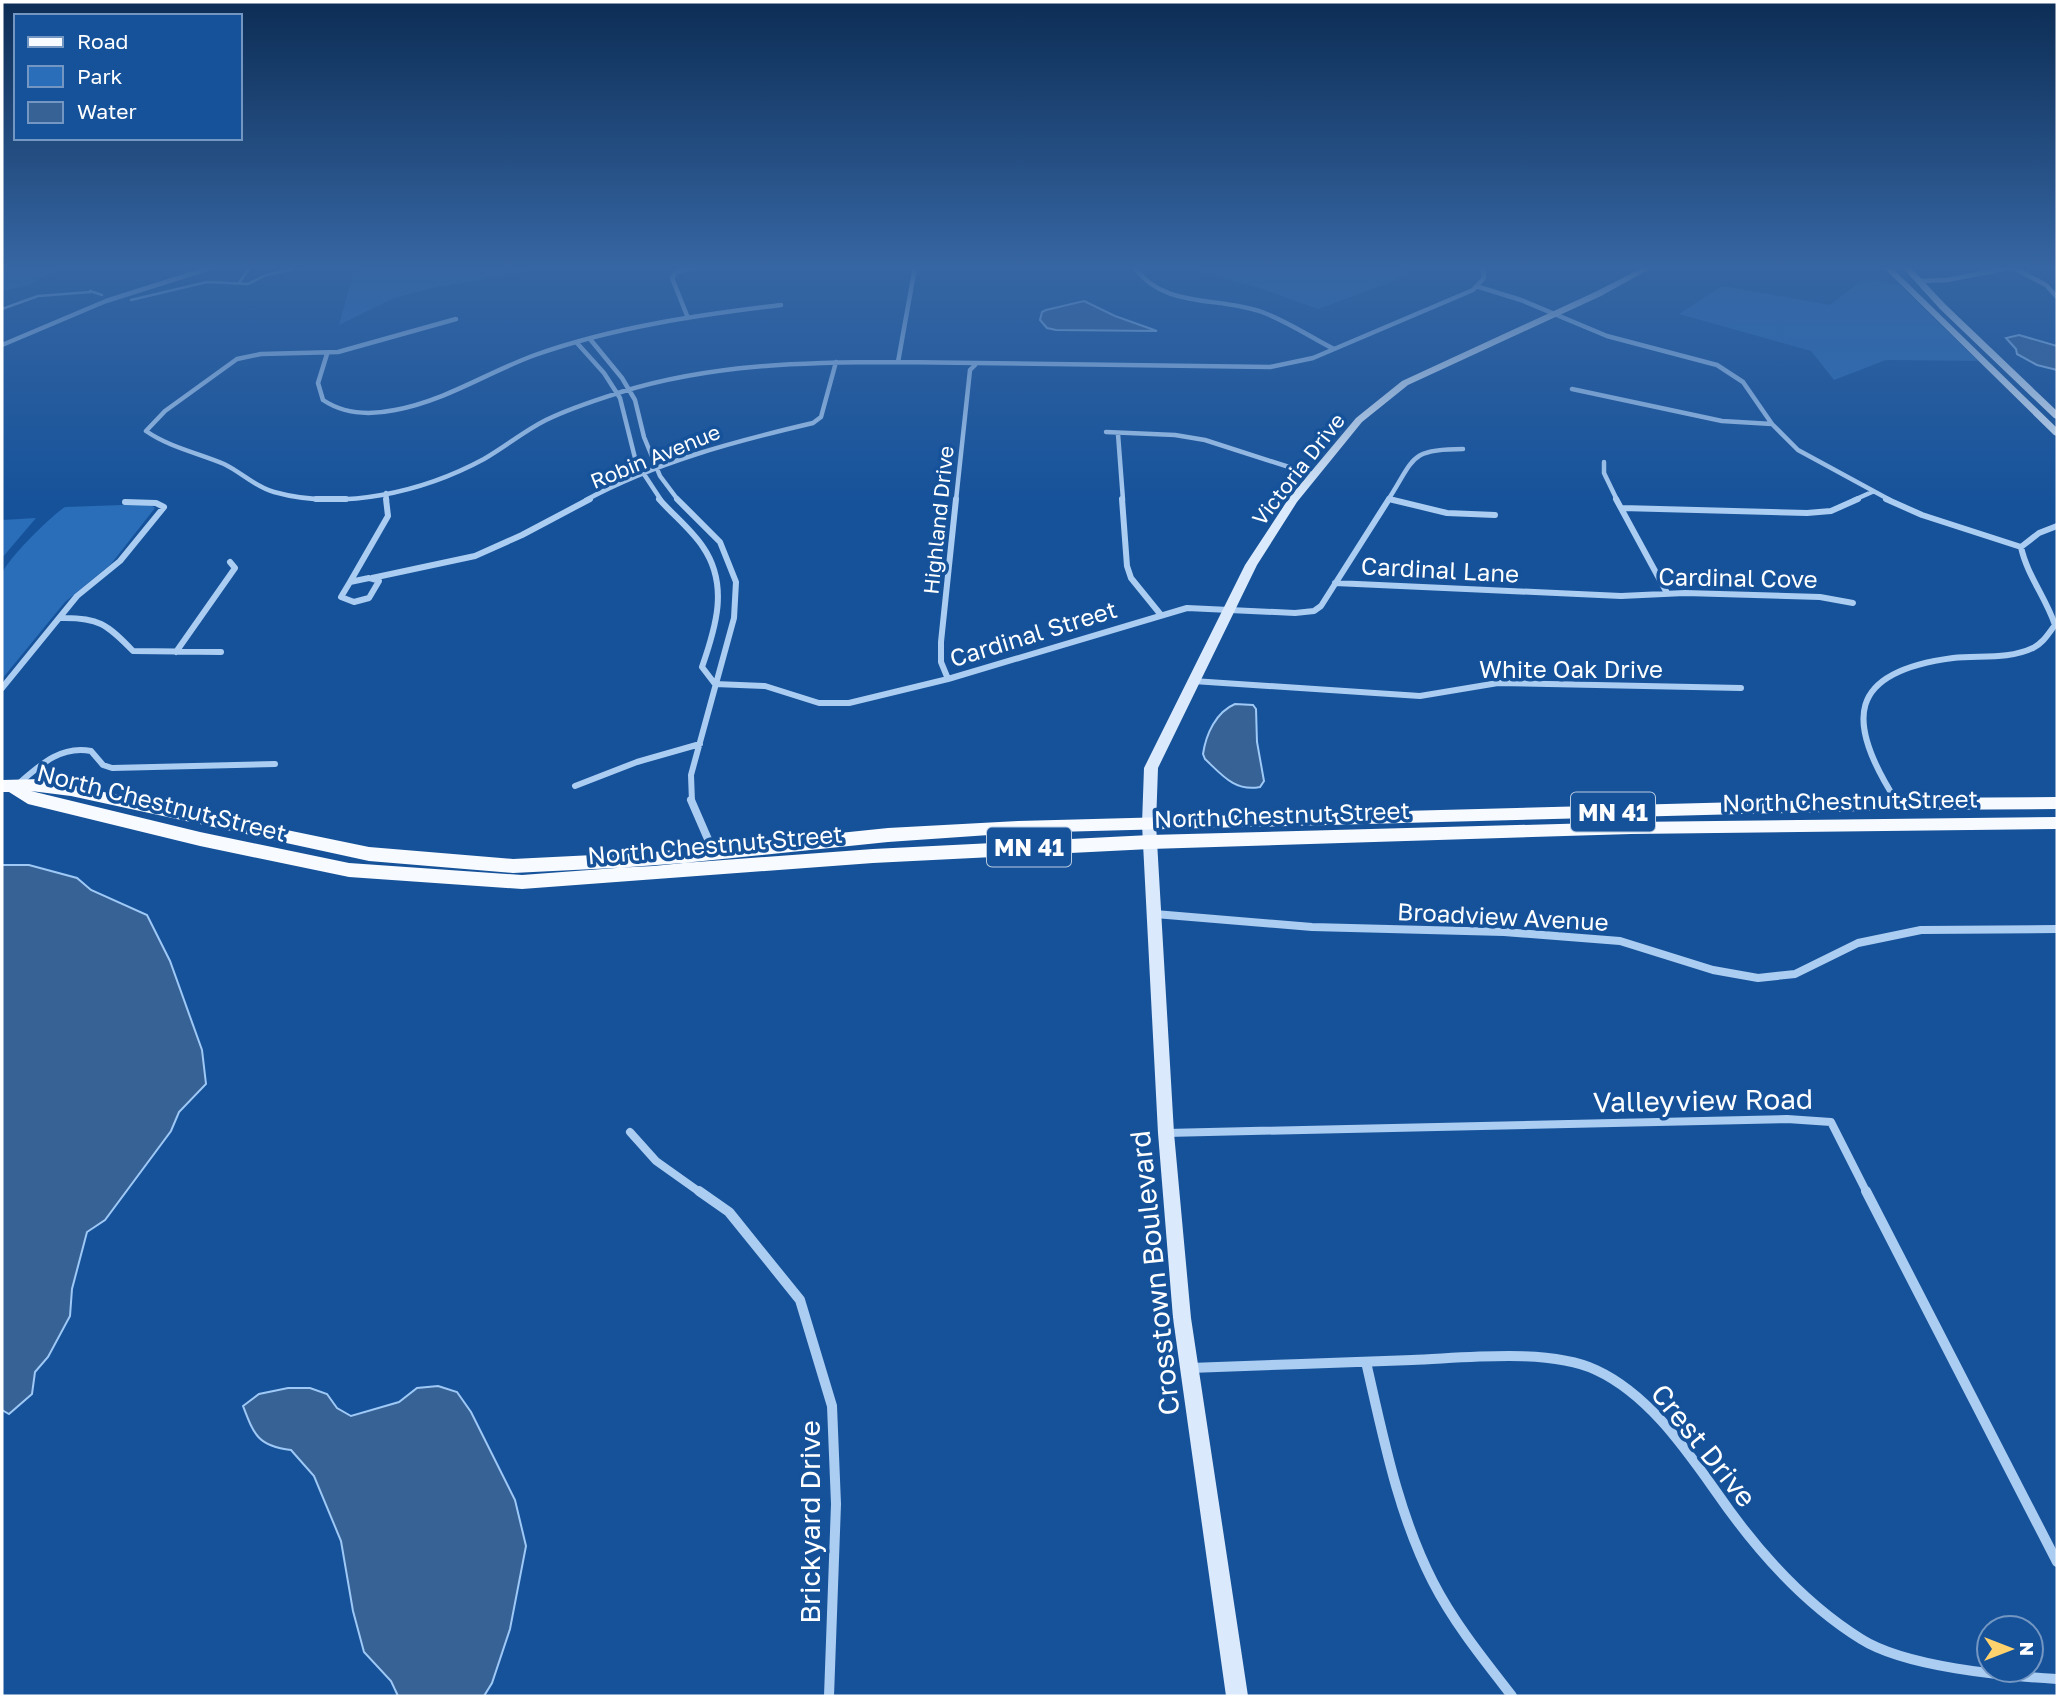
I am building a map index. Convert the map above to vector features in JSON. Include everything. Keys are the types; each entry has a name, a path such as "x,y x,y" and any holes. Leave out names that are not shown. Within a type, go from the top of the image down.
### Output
{"main road":[{"name":"North Chestnut Street","path":"8,787 41,785 71,790 369,855 513,866 714,853 901,834 1018,827 1150,833 2057,822"},
{"name":"North Chestnut Street","path":"8,787 28,798 349,870 522,882 596,879 1150,833 1899,804 2057,803"}],"street":[{"path":"363,346 327,354 255,356 234,360 205,385 154,420 146,431 201,454 263,488 278,493 328,498 386,493 428,482 467,467 546,420 630,390 709,373 836,362 1270,367 1304,361 1340,346"},
{"path":"327,354 318,383 323,400 344,409 387,411 428,400 512,363 566,346"},
{"path":"580,346 619,394 643,476 659,500 688,528 713,560 720,589 719,610 702,667 715,684"},
{"path":"596,346 630,390 639,409 644,437 658,471 683,507 720,542 736,582 734,618 691,775 690,797 714,853"},
{"path":"898,362 901,346"},
{"path":"1329,346 1334,349"},
{"name":"Victoria Drive","path":"1150,833 1151,768 1251,565 1277,524 1359,420 1405,383 1484,346"},
{"path":"1652,346 1687,355 1727,370 1743,382 1772,424 1798,450 1872,492 1922,515 2021,547"},
{"path":"1968,346 2057,433"},
{"path":"1985,346 2057,416"},
{"name":"Robin Avenue","path":"350,582 475,556 522,535 611,487 733,442 817,421 821,417 836,362"},
{"name":"Highland Drive","path":"948,679 941,662 941,642 971,370 975,365"},
{"path":"1572,389 1639,401 1711,420 1772,424"},
{"path":"387,411 388,421"},
{"path":"1106,432 1175,435 1205,440 1314,475"},
{"path":"1118,434 1127,566 1131,578 1161,615"},
{"path":"1335,583 1420,453 1433,449 1462,449"},
{"path":"1604,462 1605,478 1667,593"},
{"path":"1622,508 1807,513 1831,511 1872,492"},
{"path":"372,578 379,581 369,598 348,601 341,597 388,516 386,493"},
{"path":"1389,499 1447,513 1495,515"},
{"path":"2,688 77,596 120,561 164,507 156,503 124,502"},
{"path":"2021,547 2032,536 2057,526"},
{"path":"1899,804 1880,778 1862,735 1860,718 1867,696 1876,684 1904,669 1951,658 2009,654 2042,642 2055,625 2049,603 2024,561 2021,547"},
{"path":"176,652 235,568 230,562"},
{"name":"Cardinal Lane","path":"1229,609 1309,612 1321,606 1335,583 1621,596"},
{"name":"Cardinal Cove","path":"1621,596 1667,593 1821,597 1853,603"},
{"name":"Cardinal Street","path":"715,684 765,686 819,703 849,703 948,679 1161,615 1198,607 1229,609"},
{"path":"60,618 84,617 104,621 133,651 221,652"},
{"name":"White Oak Drive","path":"1194,681 1420,696 1498,683 1741,688"},
{"path":"575,786 637,762 700,744"},
{"path":"8,787 52,757 76,749 91,751 103,765 112,768 275,764"},
{"name":"Crosstown Boulevard","path":"1150,833 1166,1133 1182,1318 1237,1696"},
{"name":"Broadview Avenue","path":"1155,914 1312,927 1504,932 1620,941 1713,970 1758,978 1795,974 1858,943 1921,930 2057,929"},
{"name":"Valleyview Road","path":"1166,1133 1787,1119 1831,1122 2057,1562"},
{"name":"Brickyard Drive","path":"630,1132 656,1161 729,1212 800,1300 832,1406 836,1504 829,1696"},
{"name":"Crest Drive","path":"1190,1368 1490,1357 1569,1359 1597,1370 1631,1390 1690,1455 1748,1538 1804,1594 1862,1640 1903,1657 2005,1676 2057,1679"},
{"path":"1366,1362 1396,1486 1424,1564 1467,1639 1512,1696"}],"green space":[{"path":"1794,346 1963,346 1978,361 1886,360 1834,380 1811,351"},
{"path":"150,504 155,508 111,564 65,602 2,679 2,575 19,550 65,507"},
{"path":"36,518 2,558 2,520"}],"water":[{"path":"2013,346 2057,346 2057,370 2037,365 2017,354"},
{"path":"1235,704 1253,705 1256,709 1257,742 1264,781 1260,787 1236,785 1217,771 1203,754 1213,724 1222,712"},
{"path":"2,865 29,865 77,878 91,890 147,915 170,961 202,1050 206,1084 179,1112 171,1131 105,1220 87,1232 72,1289 70,1316 48,1357 35,1372 32,1394 9,1414 2,1410"},
{"path":"438,1386 457,1392 471,1412 515,1500 526,1546 510,1629 492,1683 484,1696 398,1696 391,1681 364,1652 353,1611 341,1541 314,1476 291,1450 264,1442 254,1432 243,1406 259,1394 288,1388 310,1388 327,1394 337,1408 351,1416 399,1402 417,1388"}]}
